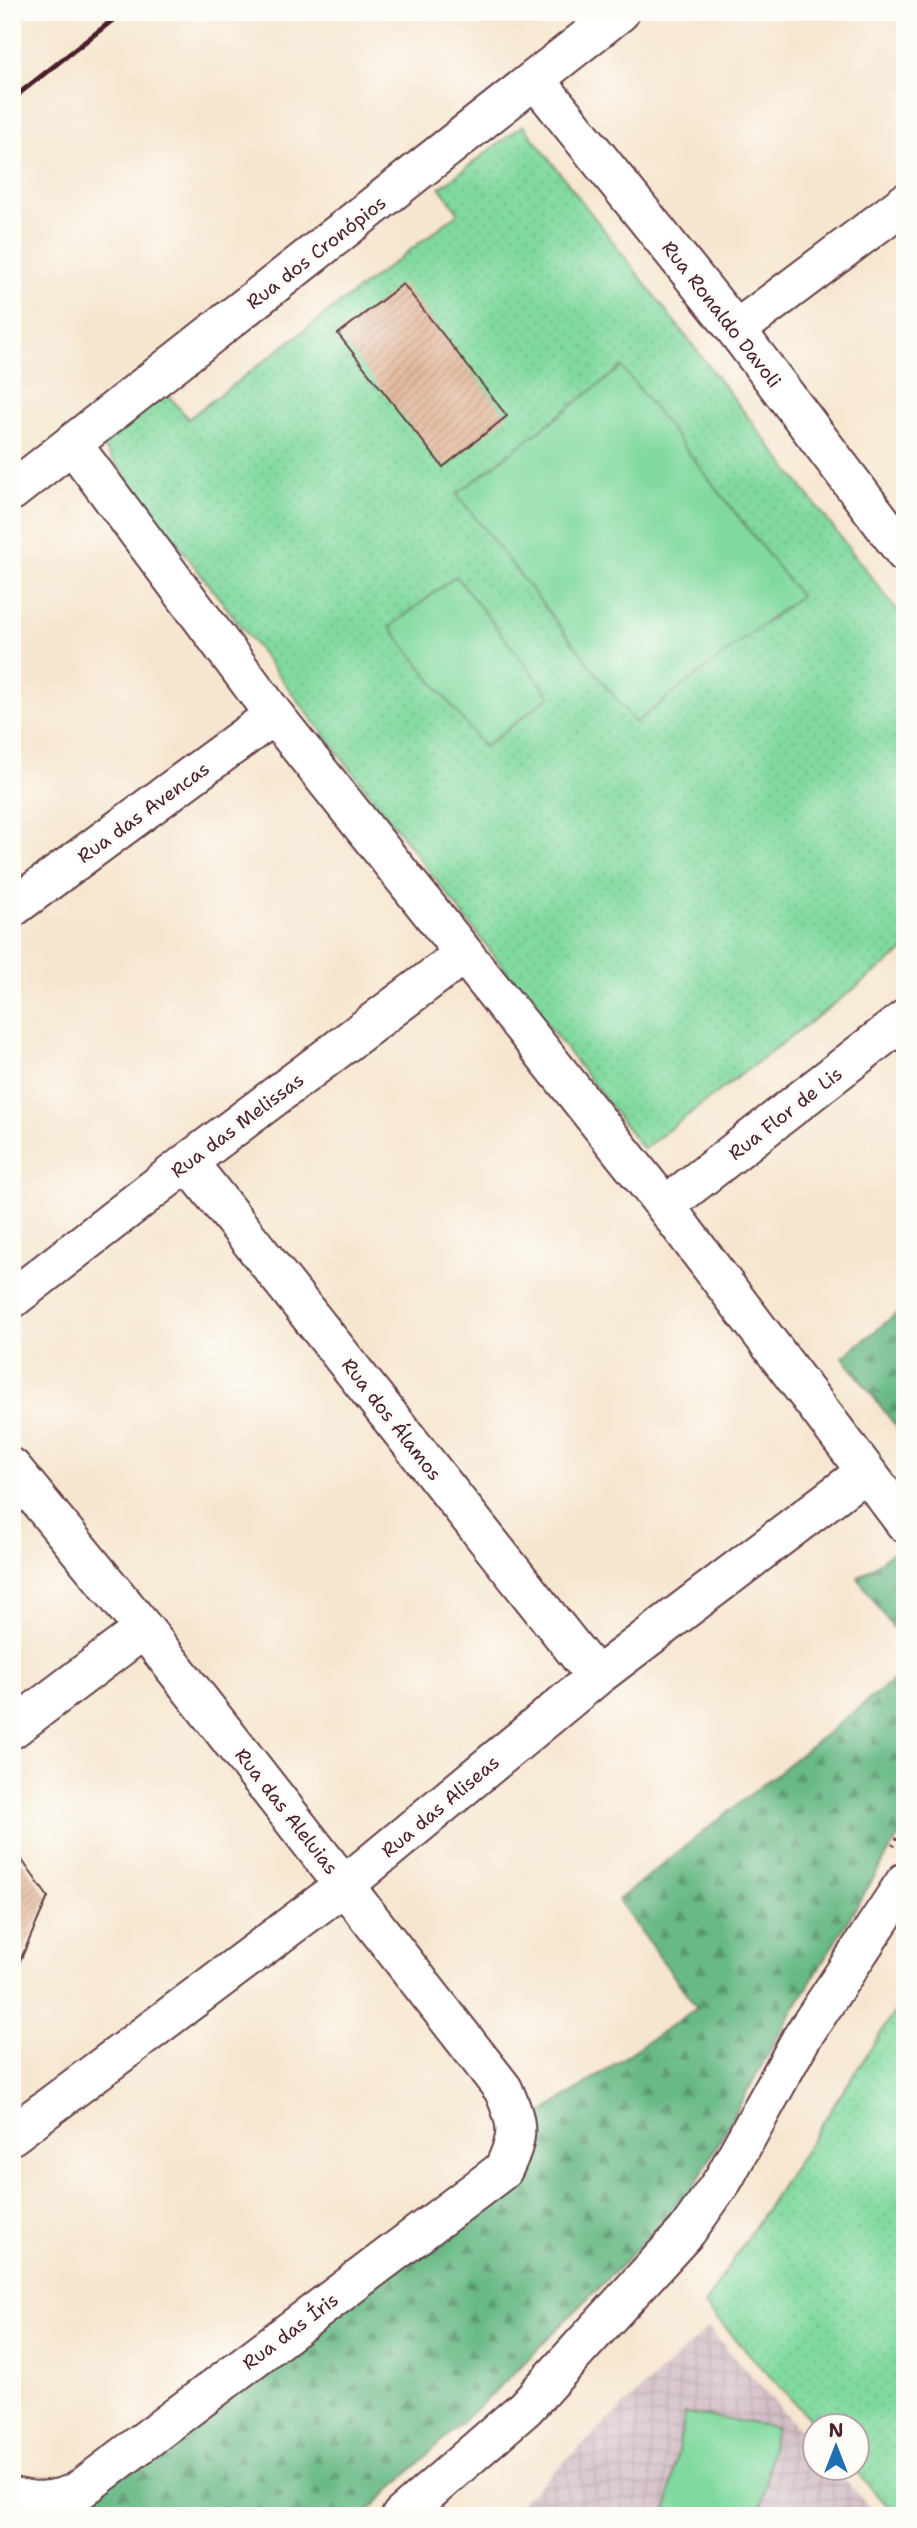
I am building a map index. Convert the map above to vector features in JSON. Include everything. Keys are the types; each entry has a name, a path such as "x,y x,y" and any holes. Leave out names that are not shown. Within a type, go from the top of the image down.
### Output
{"street":[{"name":"Rua dos Cronópios","path":"12,491 620,12"},
{"name":"Rua Ronaldo Davoli","path":"535,79 736,330 905,554"},
{"path":"736,330 905,202"},
{"path":"73,444 274,715 665,1206 864,1473 905,1523"},
{"name":"Rua das Avencas","path":"12,908 274,715"},
{"name":"Rua das Melissas","path":"12,1299 188,1161 464,954"},
{"name":"Rua Flor de Lis","path":"665,1206 905,1019"},
{"name":"Rua dos Álamos","path":"188,1161 596,1677"},
{"name":"Rua das Aleluias","path":"12,1468 144,1629 503,2089 515,2116 517,2141 503,2170"},
{"name":"Rua das Aliseas","path":"12,2135 345,1885 596,1677 864,1473"},
{"path":"12,1729 144,1629"},
{"path":"401,2516 525,2408 687,2231 723,2180 897,1866"},
{"name":"Rua das Íris","path":"12,2497 29,2501 56,2501 77,2492 503,2170"}],"path":[{"path":"897,1866 905,1826"}],"shaded area":[{"path":"708,2328 802,2433 802,2482 847,2482 878,2516 506,2516"}],"green space":[{"path":"523,125 905,621 905,950 643,1149 100,443 166,392 188,419 459,213 440,188"},
{"path":"622,367 800,596 635,723 457,494"},
{"path":"456,576 550,696 484,747 390,627"},
{"path":"905,1307 905,1438 843,1357"},
{"path":"905,1543 905,1645 858,1578"},
{"path":"905,1671 905,1826 782,2029 689,2196 518,2369 363,2516 12,2516 56,2501 503,2170 516,2131 697,2008 618,1900"},
{"path":"905,1996 905,2516 897,2516 866,2482 872,2482 872,2412 803,2412 704,2305"},
{"path":"685,2413 775,2427 760,2516 666,2516"}],"building":[{"path":"403,284 507,416 443,467 338,334"},
{"path":"12,1846 48,1897 12,1979"}],"railway":[{"path":"12,99 123,12"}]}
